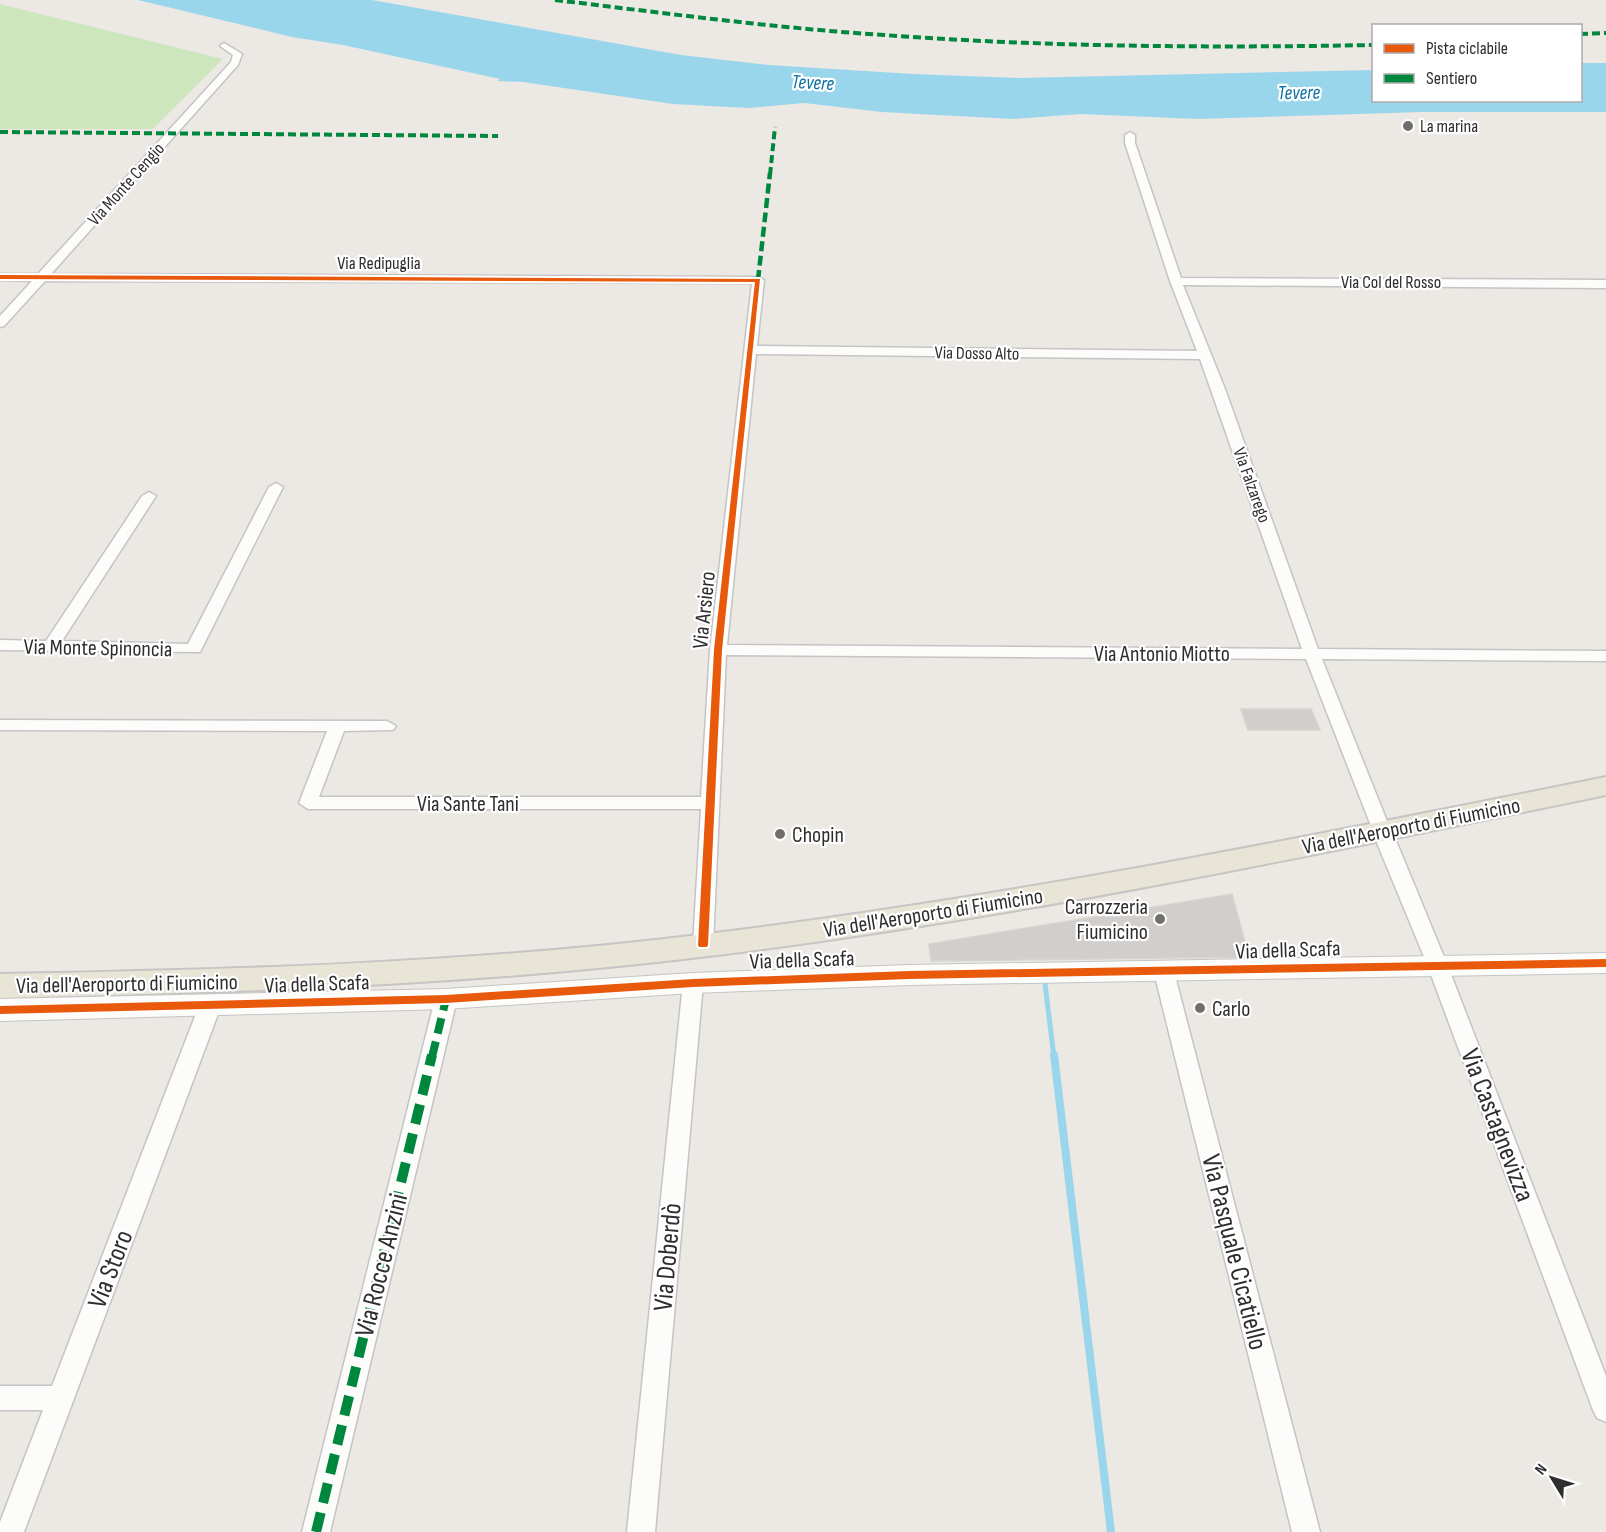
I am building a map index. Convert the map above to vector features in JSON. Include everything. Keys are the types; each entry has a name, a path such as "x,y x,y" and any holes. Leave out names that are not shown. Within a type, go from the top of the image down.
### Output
{"main road":[{"name":"Via dell'Aeroporto di Fiumicino","path":"0,986 207,983 333,977 703,945 892,920 1385,837 1606,786"}],"street":[{"name":"Via Monte Cengio","path":"0,323 235,63 238,54 224,46"},
{"name":"Via Falzarego","path":"1130,135 1130,143 1176,281 1205,355 1312,654 1385,837"},
{"name":"Via Redipuglia","path":"0,278 759,280"},
{"name":"Via Arsiero","path":"703,945 718,650 749,350 759,280"},
{"name":"Via Col del Rosso","path":"1176,281 1606,284"},
{"name":"Via Dosso Alto","path":"749,350 1205,355"},
{"name":"Via Monte Spinoncia","path":"0,645 194,649 276,487"},
{"path":"51,646 149,496"},
{"name":"Via Antonio Miotto","path":"718,650 1606,656"},
{"path":"0,725 387,726"},
{"name":"Via Sante Tani","path":"337,727 308,803 710,803"},
{"name":"Via Castagnevizza","path":"1385,837 1437,964 1606,1410"},
{"name":"Via della Scafa","path":"0,1010 446,999 693,983 909,975 1164,972 1437,964 1606,963"},
{"name":"Via Pasquale Cicatiello","path":"1164,972 1306,1532"},
{"name":"Via Doberdò","path":"641,1532 693,983"},
{"name":"Via Rocce Anzini","path":"316,1532 446,999"},
{"name":"Via Storo","path":"10,1532 210,1006"},
{"path":"0,1398 61,1398"}],"green space":[{"path":"0,4 223,59 153,129 0,129"}],"water":[{"name":"Tevere","path":"138,0 372,0 681,55 769,65 913,74 1020,78 1372,70 1372,102 1582,102 1582,63 1606,63 1606,112 1422,112 1198,119 1081,114 1012,119 882,112 804,103 749,108 673,104 523,82 497,81 500,79 343,45 292,37"}],"building":[{"path":"1241,709 1311,709 1320,730 1248,730"},
{"name":"Carrozzeria Fiumicino","path":"1232,894 1249,957 931,961 929,944"}],"waterway":[{"path":"1045,984 1054,1057"},
{"path":"1054,1055 1111,1532"}],"marked path":[{"path":"555,0 783,27 955,40 1235,47 1372,45"},
{"path":"1582,34 1606,33"},
{"path":"758,280 775,127"},
{"path":"0,132 498,136"},
{"path":"316,1532 446,999"}],"cycle path":[{"path":"0,277 758,280 718,650 703,945"},
{"path":"0,1010 446,999 693,983 909,975 1606,963"}],"place":[{"name":"La marina","path":"1408,126"},
{"name":"Chopin","path":"780,834"},
{"name":"Carrozzeria Fiumicino","path":"1160,919"},
{"name":"Carlo","path":"1200,1008"}]}
